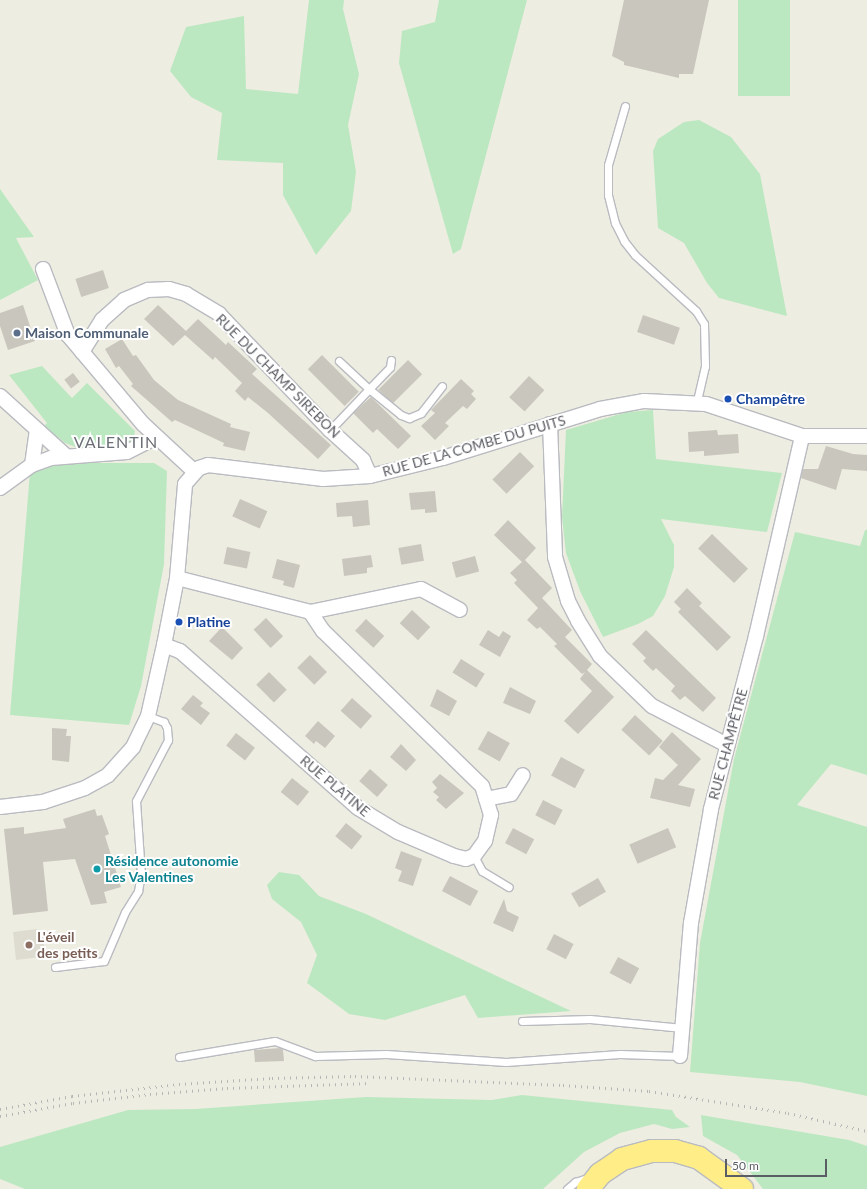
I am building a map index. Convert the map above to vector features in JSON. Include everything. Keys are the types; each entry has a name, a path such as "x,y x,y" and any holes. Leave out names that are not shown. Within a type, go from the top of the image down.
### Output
{"highway":[{"path":"594,1182 622,1159 652,1151 675,1151 699,1158 717,1169 742,1189"},
{"path":"717,1169 728,1189"}],"street":[{"path":"0,807 30,805 65,797 108,774 133,747 148,716 164,645 177,578 186,484 194,471 155,438 68,335 43,269"},
{"name":"RUE DU CHAMP SIREBON","path":"82,352 102,320 124,300 148,290 169,289 186,294 219,314 330,430 363,460 370,476"},
{"path":"0,396 65,455"},
{"name":"RUE DE LA COMBE DU PUITS","path":"194,471 208,466 323,480 370,476 443,458 550,424 632,402 697,402 802,436 867,436"},
{"path":"550,424 555,557 568,601 578,621 600,656 652,706 727,745"},
{"path":"32,465 37,431"},
{"name":"RUE CHAMPÊTRE","path":"680,1056 691,923 711,809 756,636 802,436"},
{"path":"0,488 32,465 65,455 127,452 155,438"},
{"path":"177,578 310,612 421,589 460,610"},
{"path":"310,612 322,630 482,786 491,815 485,841 474,856"},
{"name":"RUE PLATINE","path":"164,645 180,651 358,808 398,832 454,856 466,859 474,856"},
{"path":"486,799 511,794 523,775"}],"lane":[{"path":"625,106 608,165 608,195 615,223 624,241 634,255 696,311 704,324 705,366 697,402"},
{"path":"330,430 390,367 391,360"},
{"path":"339,361 369,389 401,415 409,418 421,413 442,386"},
{"path":"55,967 104,961 125,912 138,892 141,874 136,801 168,740 167,728 164,722 148,716"},
{"path":"474,856 482,871 509,887"},
{"path":"522,1021 590,1019 683,1028"},
{"path":"179,1057 275,1041 315,1056 386,1054 506,1062 620,1054 680,1056"},
{"path":"567,1189 575,1182 594,1182"}],"shaded area":[{"name":"L'éveil des petits","path":"37,929 38,937 43,937 45,953 40,954 41,957 16,960 13,932"}],"green space":[{"path":"309,0 344,0 343,9 359,74 348,125 356,172 351,211 316,255 283,195 283,163 217,160 222,113 191,97 170,71 186,27 244,16 246,89 298,94"},
{"path":"439,0 527,0 461,249 453,254 399,63 402,31 435,22"},
{"path":"738,0 790,0 790,96 738,96"},
{"path":"699,120 731,137 760,174 787,316 719,298 707,283 684,243 658,228 653,151 658,139 684,122"},
{"path":"0,189 34,237 16,238 38,280 0,300"},
{"path":"42,366 72,398 87,383 135,431 133,442 78,448 65,443 44,426 47,423 9,375"},
{"path":"653,410 656,459 782,473 767,532 661,519 674,545 674,567 665,596 653,616 638,624 603,637 580,591 566,553 562,517 566,430 627,412"},
{"path":"53,463 154,463 167,471 164,564 141,686 129,725 10,715 30,472"},
{"path":"865,530 867,530 867,775 831,764 797,805 867,827 867,1096 800,1082 690,1072 700,943 734,759 795,532 860,546"},
{"path":"279,872 299,875 319,896 366,914 571,1011 478,1018 465,995 385,1020 349,1014 307,983 317,955 301,922 272,899 267,885"},
{"path":"522,1095 672,1110 676,1117 690,1127 672,1129 654,1124 620,1133 584,1152 543,1189 25,1189 0,1179 0,1147 128,1110 195,1109 366,1097 492,1100"},
{"path":"701,1115 849,1140 867,1146 867,1189 763,1189 737,1155 703,1136"}],"building":[{"path":"624,0 709,0 693,74 679,74 679,78 624,65 624,62 612,56"},
{"path":"103,270 109,288 81,297 75,279"},
{"name":"Maison Communale","path":"23,305 35,341 8,350 0,326 0,313"},
{"path":"158,305 186,331 198,319 226,345 228,342 257,369 252,374 331,445 318,459 268,413 248,397 245,401 235,391 242,383 215,357 213,360 185,335 173,346 144,319"},
{"path":"643,315 680,328 674,345 637,332"},
{"path":"122,339 133,356 136,355 154,380 178,400 231,424 230,427 250,432 245,451 223,446 224,443 175,420 172,422 131,386 133,384 119,366 116,368 105,349"},
{"path":"322,355 359,392 345,406 308,369"},
{"path":"408,360 422,374 392,404 378,390"},
{"path":"73,373 80,382 71,388 64,380"},
{"path":"529,376 544,390 525,412 509,397"},
{"path":"461,379 474,391 471,394 476,399 467,409 463,406 445,423 449,426 435,440 421,426 435,413 431,410"},
{"path":"371,397 411,436 398,449 377,429 373,433 353,413"},
{"path":"717,430 718,435 738,434 739,453 704,456 704,451 689,452 688,432"},
{"path":"826,446 853,454 867,455 867,471 842,469 836,490 801,478 803,469 818,469"},
{"path":"520,452 534,466 507,494 492,480"},
{"path":"435,491 437,512 425,513 425,509 411,510 409,493"},
{"path":"240,499 267,511 260,529 232,516"},
{"path":"368,500 370,525 353,527 352,516 337,517 336,503"},
{"path":"508,520 536,548 525,560 552,588 542,598 572,630 565,637 592,664 587,670 614,697 578,734 564,721 592,691 580,679 585,672 582,674 554,646 557,644 540,627 537,629 527,620 538,608 514,583 517,580 510,573 522,562 494,535"},
{"path":"712,534 748,569 734,583 698,548"},
{"path":"421,544 424,561 401,565 398,548"},
{"path":"227,547 250,552 247,569 223,564"},
{"path":"371,555 373,567 367,568 367,573 344,576 342,559"},
{"path":"475,556 479,571 456,578 452,562"},
{"path":"277,559 300,565 294,588 283,585 284,581 272,578"},
{"path":"687,588 702,603 699,606 731,637 717,651 678,612 681,609 674,602"},
{"path":"412,610 430,627 418,640 400,623"},
{"path":"266,618 283,636 271,648 254,630"},
{"path":"366,619 384,636 373,648 355,631"},
{"path":"222,627 243,648 232,660 209,641"},
{"path":"488,630 499,637 503,631 511,636 500,657 479,645"},
{"path":"646,630 716,698 703,712 685,696 680,700 671,691 675,686 656,668 653,671 643,661 646,658 632,644"},
{"path":"310,655 327,672 314,685 297,668"},
{"path":"461,659 485,674 476,687 453,673"},
{"path":"269,672 287,690 274,702 256,685"},
{"path":"510,687 536,701 530,714 503,703"},
{"path":"437,689 457,701 449,716 430,706"},
{"path":"193,695 203,703 200,706 210,713 201,725 181,709"},
{"path":"352,698 372,716 361,729 341,711"},
{"path":"635,715 663,741 649,756 621,730"},
{"path":"318,721 335,736 325,748 316,741 314,744 305,736"},
{"path":"52,728 67,729 66,736 71,736 69,762 52,760"},
{"path":"488,731 510,743 500,761 478,749"},
{"path":"672,732 701,759 678,785 695,789 690,807 650,798 655,778 663,780 678,765 659,747"},
{"path":"236,733 255,748 245,760 226,746"},
{"path":"401,744 416,760 406,771 390,757"},
{"path":"561,757 585,770 575,788 551,776"},
{"path":"370,769 388,785 377,797 359,781"},
{"path":"440,774 464,793 446,809 436,800 439,797 433,792 437,788 432,782"},
{"path":"292,778 309,792 298,806 281,792"},
{"path":"543,800 563,810 555,825 535,815"},
{"path":"95,809 97,816 102,815 109,834 105,836 121,887 104,892 107,903 91,905 75,859 43,862 48,911 13,915 4,829 24,827 24,834 66,828 63,819"},
{"path":"346,823 362,836 352,849 335,836"},
{"path":"513,828 534,839 526,854 505,843"},
{"path":"668,828 676,847 638,864 629,844"},
{"path":"401,851 422,859 413,886 398,881 402,871 395,868"},
{"path":"450,876 478,891 470,906 442,891"},
{"path":"598,878 606,892 579,907 571,894"},
{"path":"504,899 507,911 519,917 513,932 493,923"},
{"path":"554,934 574,944 566,959 546,949"},
{"path":"618,957 639,968 631,984 610,973"},
{"path":"281,1048 283,1050 284,1061 255,1062 254,1050"}],"railway":[{"path":"0,1109 72,1096 179,1084 272,1078 355,1076 563,1085 649,1091 788,1113 867,1131"},
{"path":"0,1116 73,1103 150,1094 227,1088 371,1083"}],"place":[{"name":"Maison Communale","path":"17,333"},
{"name":"Champêtre","path":"728,399"},
{"name":"Platine","path":"179,622"},
{"name":"Résidence autonomie Les Valentines","path":"97,869"},
{"name":"L'éveil des petits","path":"29,945"}],"district":[{"name":"VALENTIN","path":"116,442"}]}
